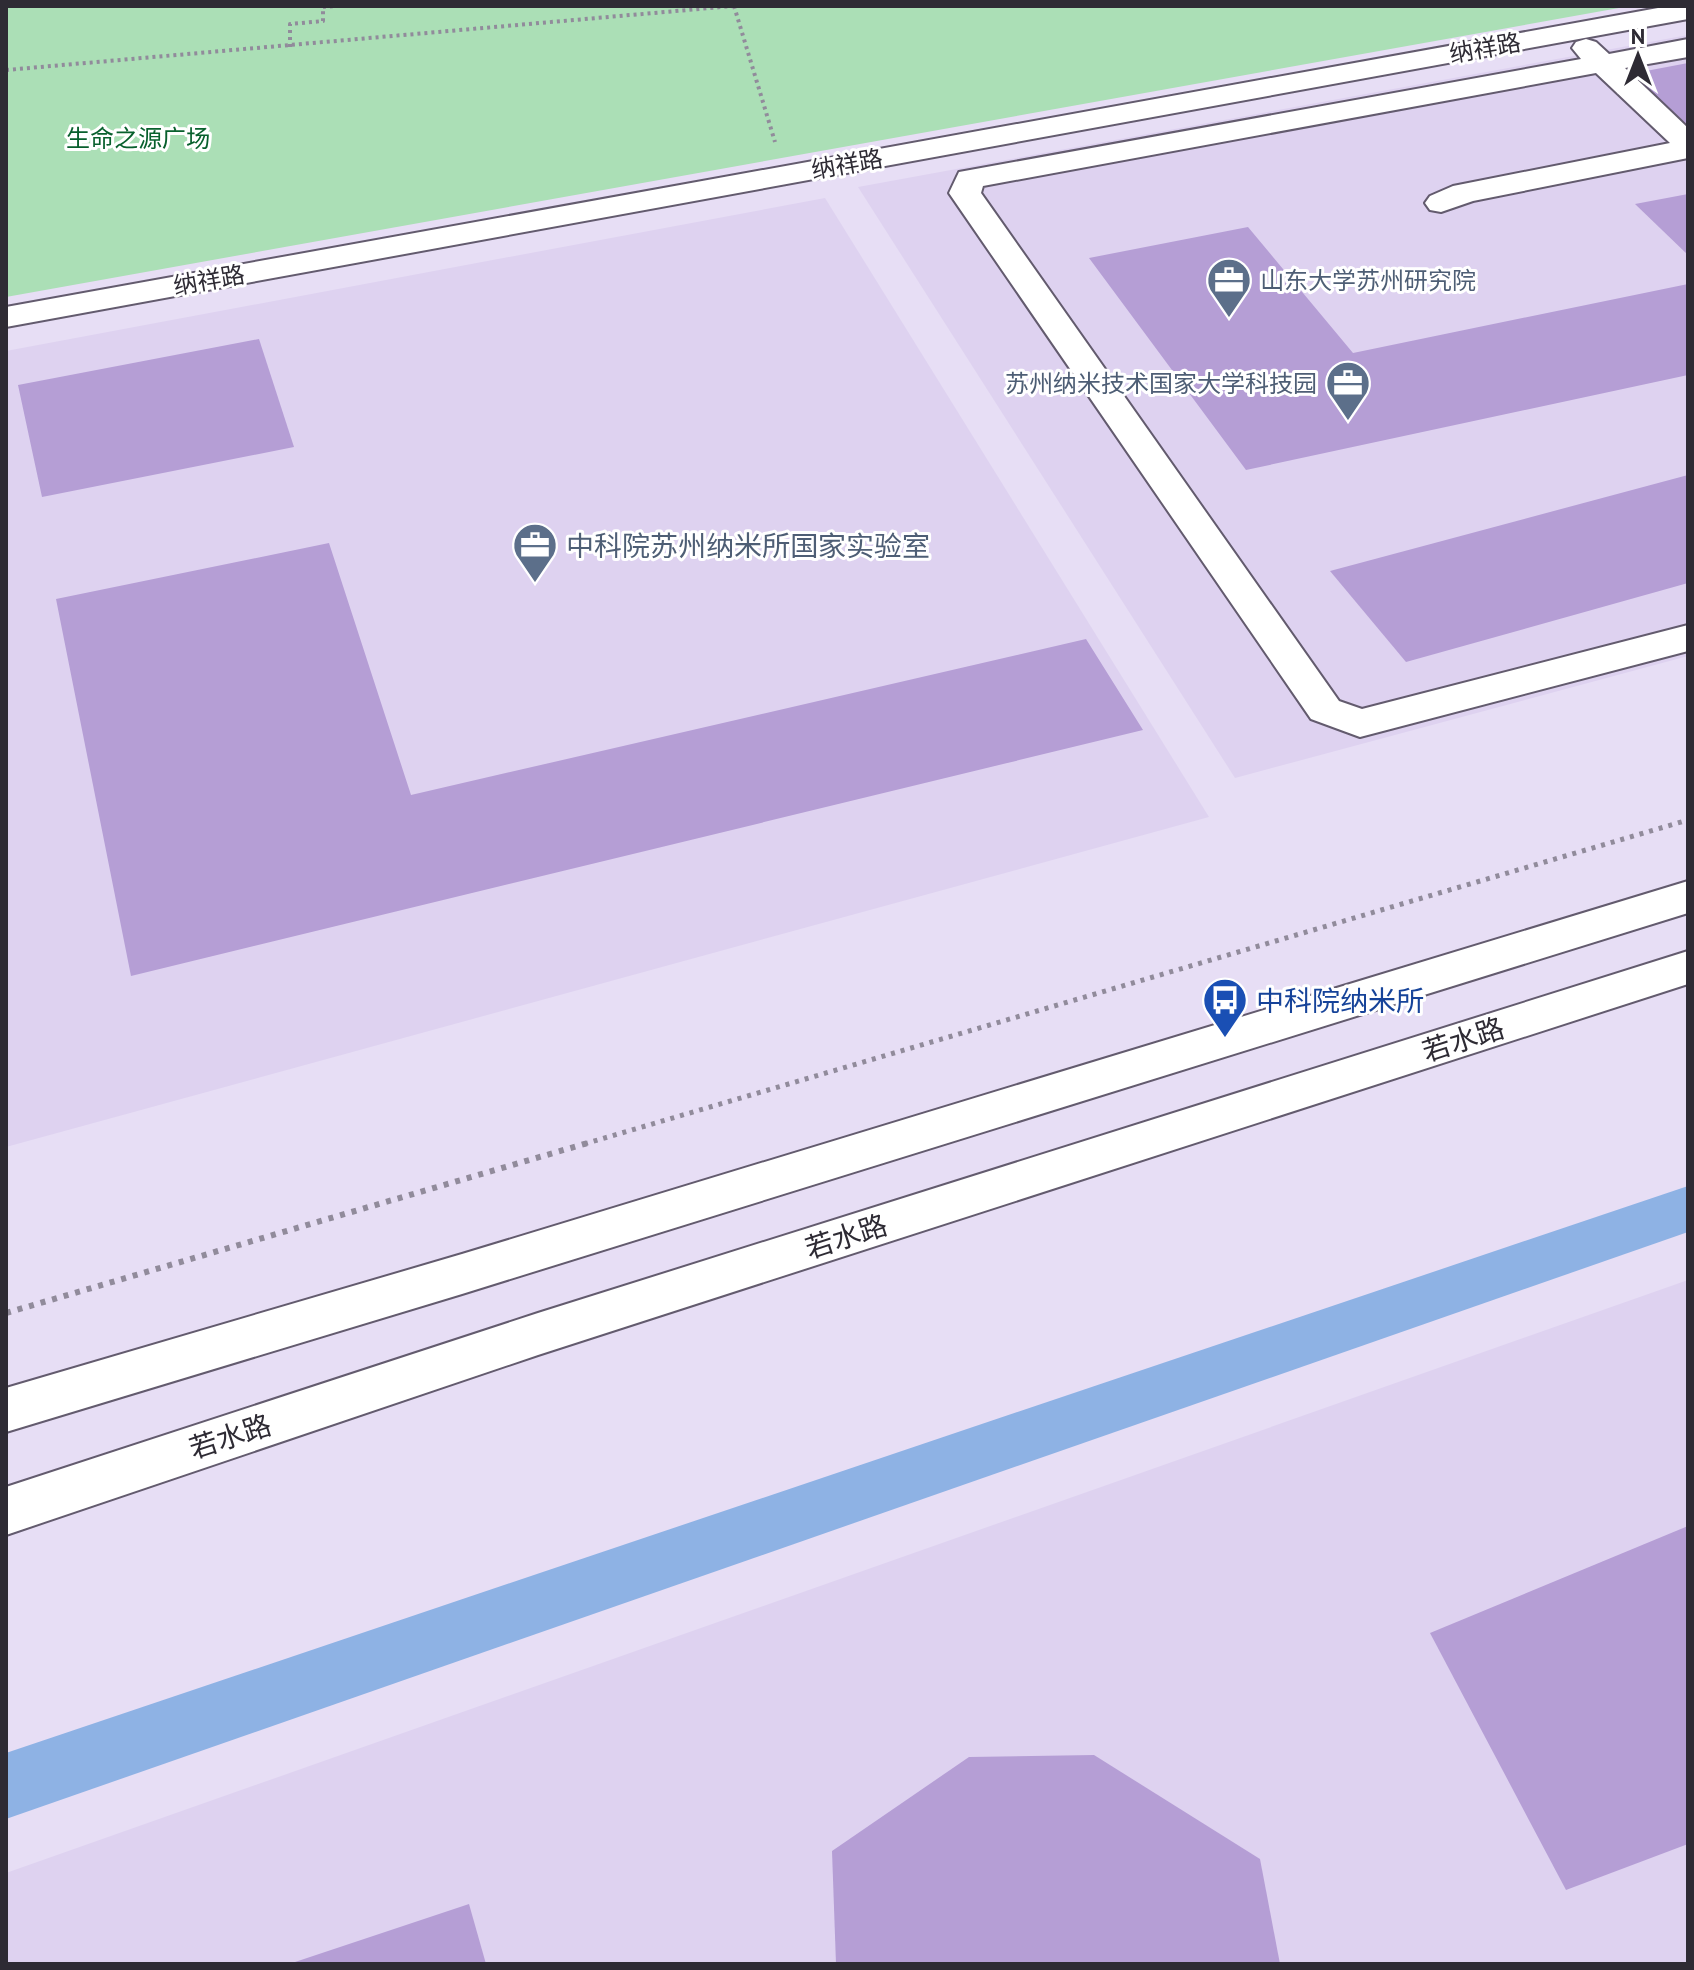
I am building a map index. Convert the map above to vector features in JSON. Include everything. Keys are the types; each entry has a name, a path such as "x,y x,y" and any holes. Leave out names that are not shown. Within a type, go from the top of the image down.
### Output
{"main road":[{"name":"纳祥路","path":"6,317 1688,11"},
{"path":"1569,33 1688,146"},
{"path":"1688,48 970,179 965,193 1325,710 1360,723 1688,638"},
{"path":"1441,203 1464,193 1688,146"},
{"path":"6,1410 478,1270 1688,897"},
{"name":"若水路","path":"6,1511 538,1334 1688,967"}],"path":[{"path":"290,47 290,24 323,21 323,7 336,6"},
{"path":"6,70 734,6 776,147"},
{"path":"6,1313 1688,820"}],"shaded area":[{"name":"苏州纳米技术国家大学科技园","path":"1688,35 1688,656 1235,778 858,187"},
{"name":"中科院苏州纳米所国家实验室","path":"825,198 1209,817 6,1147 6,351"},
{"path":"1688,1280 1688,1964 6,1964 6,1873"}],"green space":[{"name":"生命之源广场","path":"6,6 1630,6 6,297"}],"building":[{"path":"1688,63 1688,125 1630,74"},
{"path":"1688,194 1688,255 1635,204"},
{"name":"山东大学苏州研究院","path":"1248,227 1353,353 1688,284 1688,375 1246,470 1089,258"},
{"path":"259,339 294,447 42,497 18,385"},
{"path":"1688,475 1688,583 1406,662 1330,571"},
{"path":"329,543 411,795 1086,639 1143,730 131,976 56,599"},
{"path":"1688,1526 1688,1844 1566,1890 1430,1633"},
{"path":"1094,1755 1260,1859 1280,1964 836,1964 832,1851 969,1757"},
{"path":"469,1904 486,1964 292,1964 292,1963"}],"waterway":[{"path":"6,1786 1688,1209"}],"place":[{"name":"山东大学苏州研究院","path":"1229,319"},
{"name":"苏州纳米技术国家大学科技园","path":"1348,422"},
{"name":"中科院苏州纳米所国家实验室","path":"535,584"},
{"name":"中科院纳米所","path":"1225,1039"}]}
